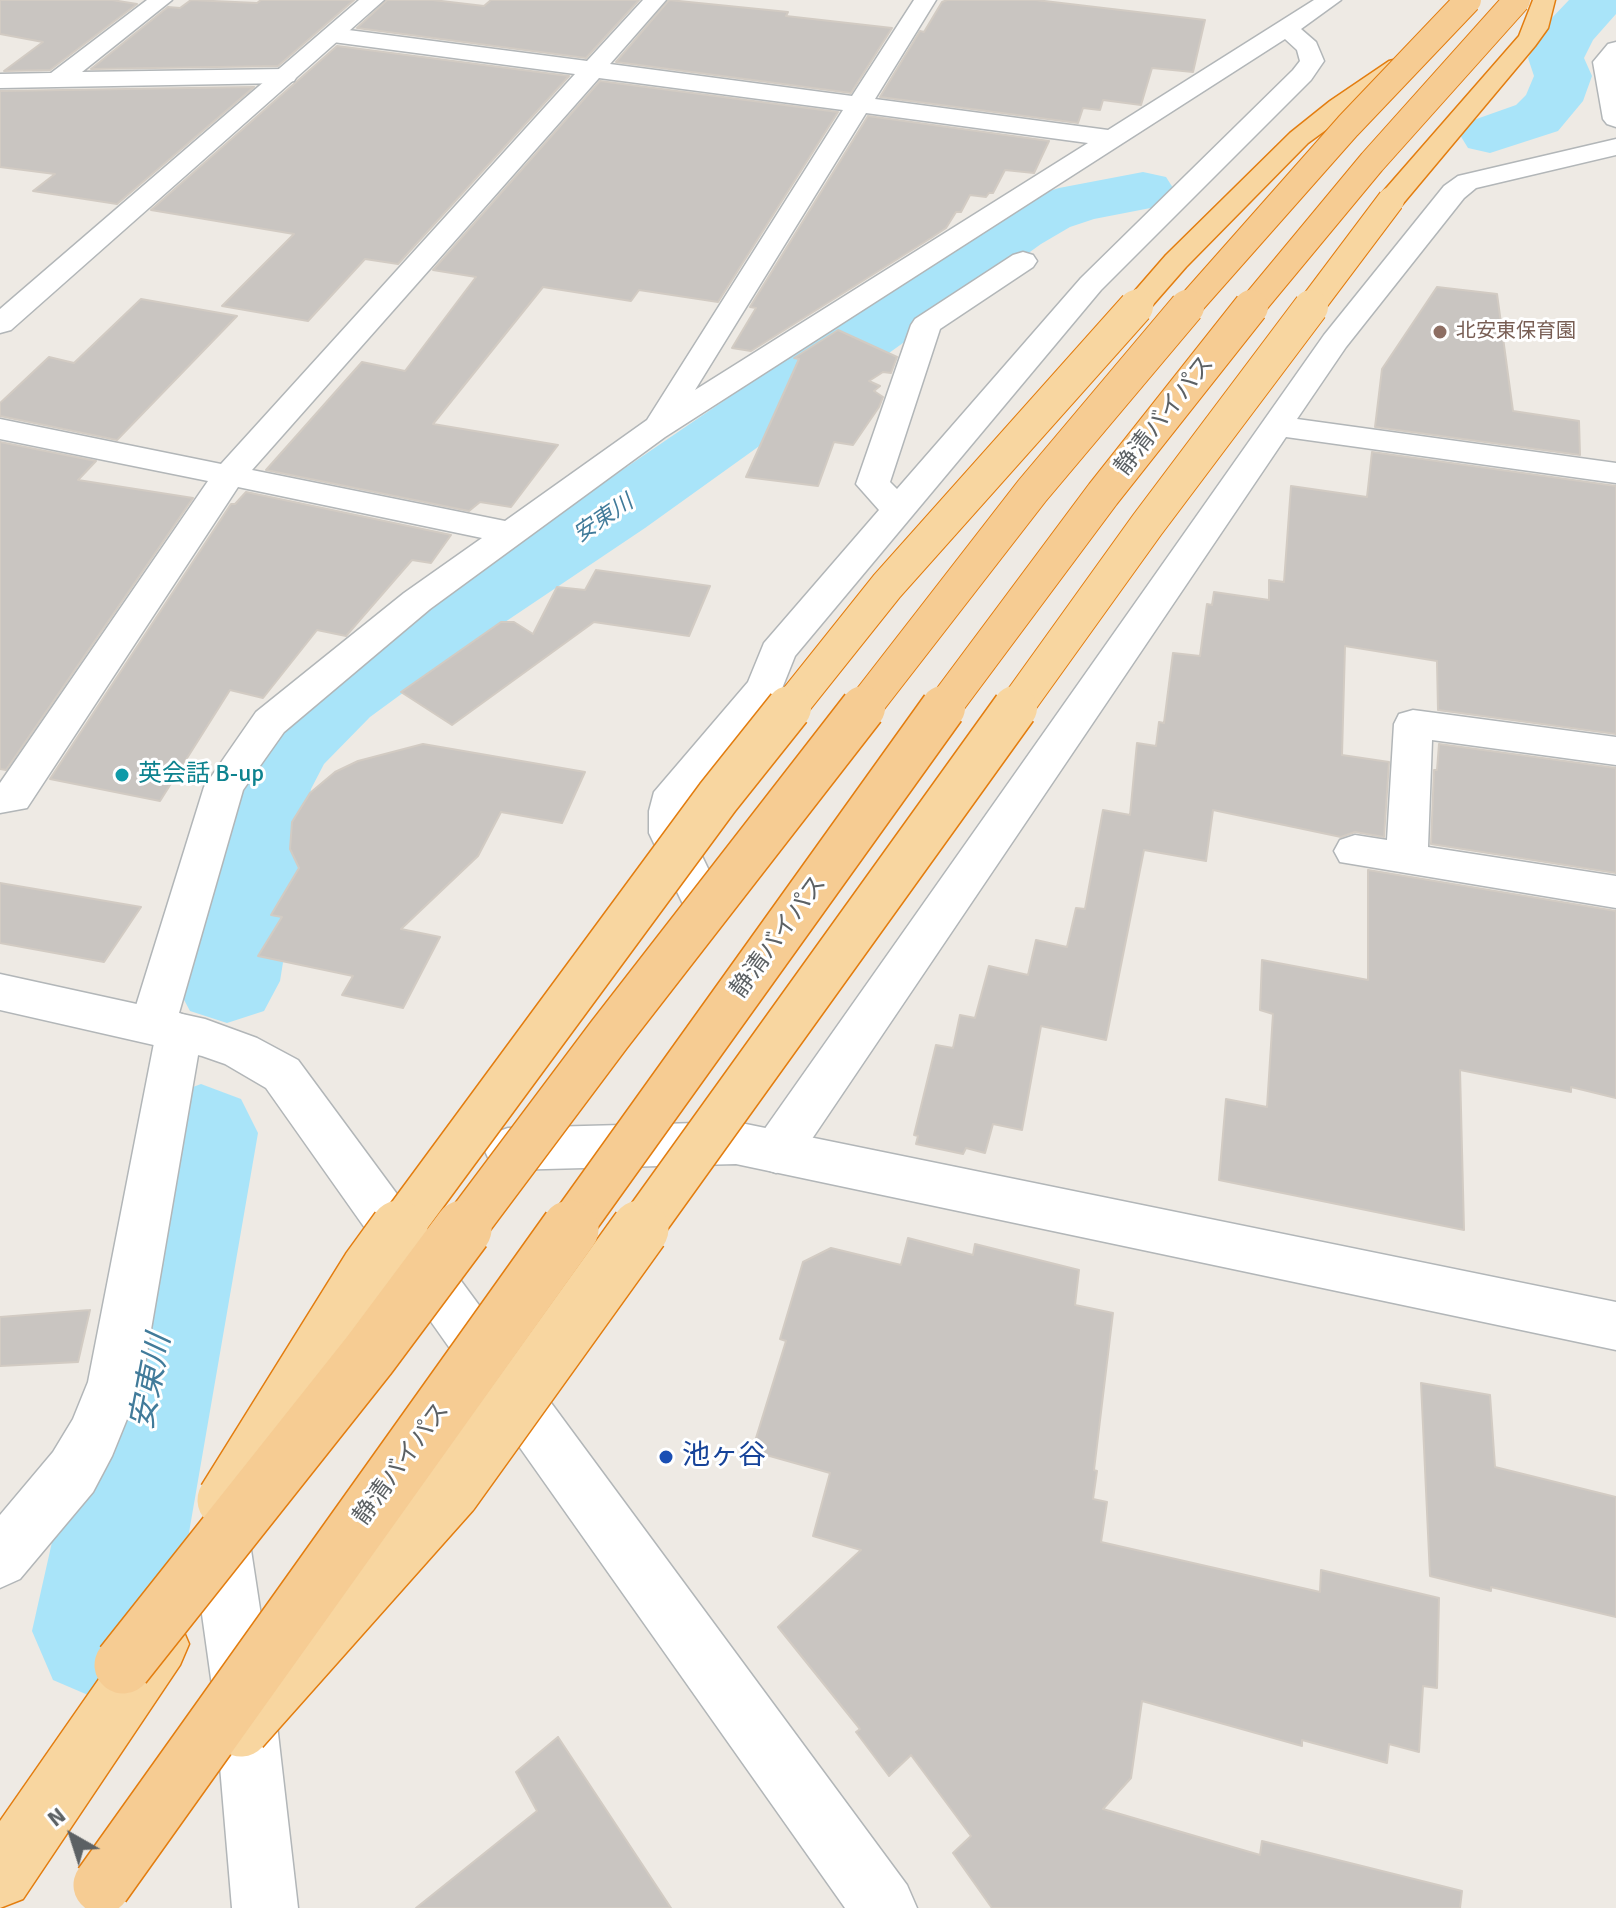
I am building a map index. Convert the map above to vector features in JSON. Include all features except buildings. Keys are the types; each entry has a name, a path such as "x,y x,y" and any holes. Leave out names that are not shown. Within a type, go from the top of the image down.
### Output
{"highway":[{"path":"0,1876 359,1344 702,900 1026,488 1176,311 1398,66 1462,0"},
{"path":"0,1822 369,1355 609,1035 1032,491 1296,184 1468,0"},
{"name":"静清バイパス","path":"97,1900 904,761 1103,494 1253,305 1372,162 1517,0"},
{"path":"97,1900 245,1707 923,752 1239,330 1527,0"},
{"path":"97,1900 451,1492 1147,525 1391,200 1527,41 1536,28 1544,0"},
{"path":"123,1665 370,1269 718,797 887,586 1176,261 1299,138 1398,66"}],"street":[{"path":"58,79 161,0"},
{"path":"0,324 373,0"},
{"path":"0,798 13,798 230,474 655,0"},
{"path":"654,430 925,0"},
{"path":"898,510 873,484 926,325 991,248 1110,138 1330,0"},
{"path":"702,900 670,833 669,811 674,792 766,687 777,652 1091,284 1302,75 1312,61 1308,47 1286,28"},
{"path":"333,35 1110,138"},
{"path":"1616,49 1605,62 1616,119"},
{"path":"0,81 285,76"},
{"path":"776,1152 1335,341 1454,192 1467,182 1616,147"},
{"path":"0,1559 73,1472 93,1437 115,1382 166,1029 224,787 270,722 417,601 654,430 991,248"},
{"path":"1277,426 1616,473"},
{"path":"0,429 512,533"},
{"path":"1407,859 1413,724 1616,751"},
{"path":"1355,851 1616,892"},
{"path":"0,992 166,1029 241,1051 282,1074 884,1908"},
{"path":"508,1149 736,1143 1616,1326"},
{"path":"222,1550 245,1707 265,1908"}],"waterway":[{"name":"安東川","path":"1490,135 1537,118 1553,101 1563,76 1556,58 1568,34 1599,0"},
{"name":"安東川","path":"227,981 263,789 289,743 338,695 410,644 616,511 1018,230 1047,213 1082,202 1143,191"},
{"name":"安東川","path":"102,1631 201,1133"}],"place":[{"name":"北安東保育園","path":"1440,332"},
{"name":"英会話 B-up","path":"122,775"},
{"name":"池ヶ谷","path":"666,1457"}]}
